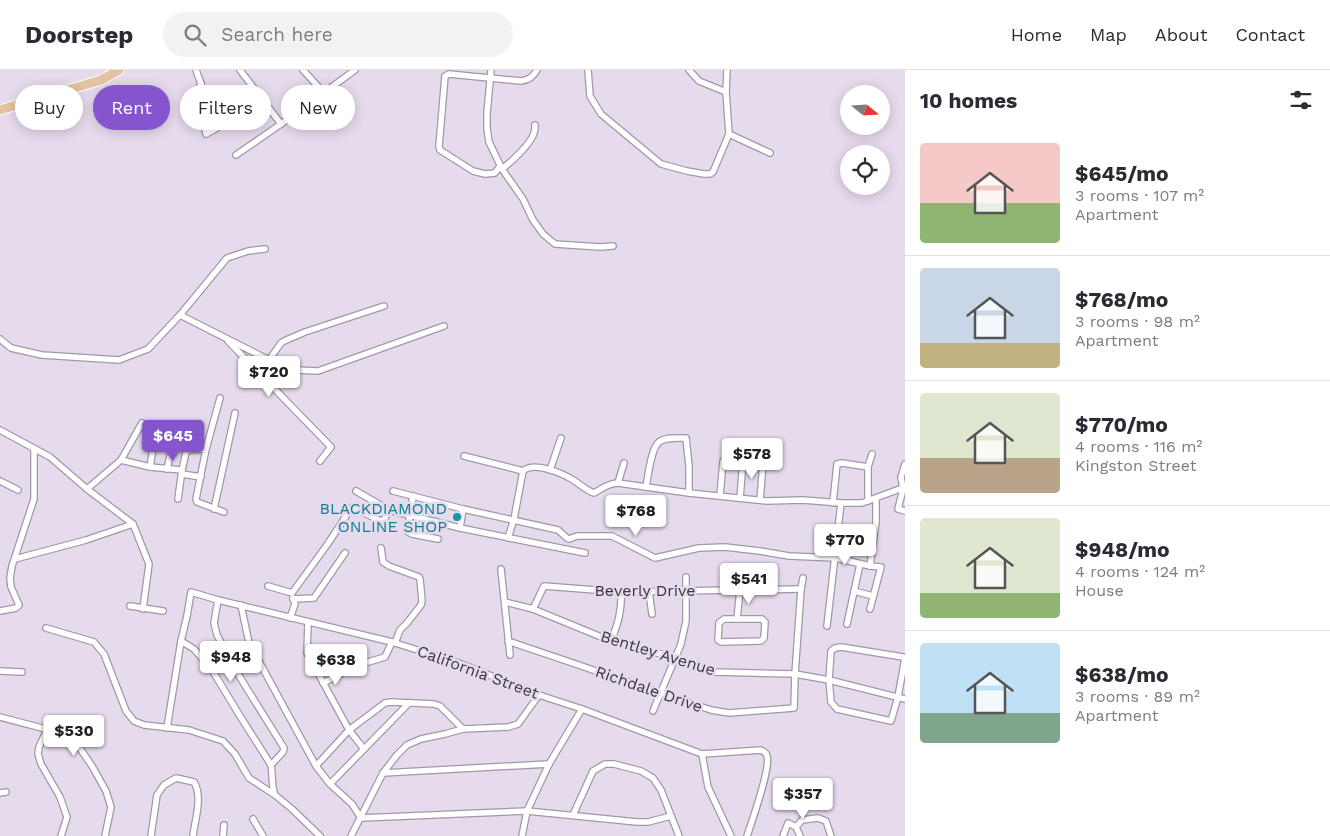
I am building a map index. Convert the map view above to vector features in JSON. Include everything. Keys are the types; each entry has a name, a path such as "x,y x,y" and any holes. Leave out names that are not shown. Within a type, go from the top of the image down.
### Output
{"main road":[{"path":"0,110 101,80 119,70"}],"street":[{"path":"196,70 217,128 206,134 197,95 200,83"},
{"path":"236,155 281,124 240,70"},
{"path":"303,70 317,85"},
{"path":"333,85 355,70"},
{"path":"491,70 487,128 489,142 501,167 523,199 533,220 543,234 555,244 613,246"},
{"path":"535,125 534,133 526,146 511,162 501,167 495,173 485,174 473,170 439,148 445,76 449,74 521,82 534,75 537,70"},
{"path":"588,70 590,96 601,114 661,164 704,174 714,172 729,134 726,92 727,70"},
{"path":"689,70 699,81 726,92"},
{"path":"729,134 770,153"},
{"path":"0,339 12,348 42,356 119,360 148,349 180,315 227,258 248,251 265,250"},
{"path":"269,360 284,341 384,306"},
{"path":"180,315 269,360 295,370 318,371 444,326"},
{"path":"223,336 331,447 320,461"},
{"path":"220,398 206,449 196,499 198,502 224,512"},
{"path":"214,509 235,413"},
{"path":"87,489 121,460 142,423"},
{"path":"150,467 158,427"},
{"path":"167,470 176,428"},
{"path":"0,430 50,457 87,489 133,524 149,564 143,609"},
{"path":"178,498 191,430"},
{"path":"550,470 561,438"},
{"path":"646,487 654,448 659,441 686,438 689,466 688,493"},
{"path":"0,611 19,606 11,587 10,578 34,499 34,449"},
{"path":"187,450 206,449"},
{"path":"760,500 764,451"},
{"path":"868,501 868,467 872,454"},
{"path":"464,456 523,470 530,467 550,470 572,479 594,493 612,483 618,483 768,502 803,500 841,504 862,503 904,488"},
{"path":"121,460 201,477"},
{"path":"720,496 722,461"},
{"path":"740,498 743,461"},
{"path":"618,483 624,463"},
{"path":"833,503 837,464 868,467"},
{"path":"905,464 901,477 904,488 898,509 905,511"},
{"path":"508,538 514,519 523,470"},
{"path":"0,481 18,490"},
{"path":"393,491 558,530 569,539 577,536 612,536 656,558 699,548 725,547 789,556 836,558 881,568 870,609"},
{"path":"356,492 389,510 410,516 585,553"},
{"path":"414,496 408,530 410,533 438,539"},
{"path":"870,566 876,522 876,498"},
{"path":"827,626 841,504"},
{"path":"292,596 352,507 383,522 389,510"},
{"path":"460,528 464,509"},
{"path":"15,559 86,540 133,524"},
{"path":"323,683 358,665 385,656 400,630 421,605 419,577 383,562 381,548"},
{"path":"268,586 292,596 314,598 345,553"},
{"path":"847,624 860,564"},
{"path":"502,569 510,655"},
{"path":"653,711 681,644 686,621 686,577"},
{"path":"794,674 803,578"},
{"name":"Beverly Drive","path":"533,609 544,586 620,592 801,589"},
{"path":"737,619 740,590"},
{"path":"854,591 873,596"},
{"name":"California Street","path":"181,641 191,592 393,643 459,663 539,695 702,754 762,750 768,758 766,778 747,836"},
{"path":"611,641 620,618 622,604 620,592"},
{"path":"649,592 652,614"},
{"path":"290,618 295,604 292,596"},
{"path":"218,600 214,623 217,635 241,679 284,748 283,752 271,765"},
{"name":"Bentley Avenue","path":"505,602 533,609 611,641 676,658 714,672 794,674 829,680 905,699"},
{"path":"130,606 162,612"},
{"path":"242,606 249,643 316,766 330,784 352,804 361,818"},
{"path":"724,619 737,619 764,620 763,640 743,642 719,641 719,623 724,619"},
{"path":"308,622 307,653 349,730 364,749"},
{"path":"46,628 94,642 104,654 126,711 134,721 144,725 189,730 223,741 235,754 249,778 292,808 320,836"},
{"name":"Richdale Drive","path":"508,640 710,710 729,713 794,708 794,674"},
{"path":"167,728 181,641 194,649 212,670 271,765 273,792 275,795"},
{"path":"841,647 903,656 905,662 898,697 891,721 837,709 831,702 829,680 831,651 841,647"},
{"path":"0,671 22,672"},
{"path":"351,836 383,773 407,745 421,739 463,728 508,727 518,724 539,695"},
{"path":"316,766 349,730 385,703 434,704 440,706 463,728"},
{"path":"330,784 409,703"},
{"path":"522,836 527,811 550,764 582,709"},
{"path":"0,717 57,732 75,741 106,791 111,807 105,836"},
{"path":"47,730 39,746 38,754 41,764 60,797 67,817 61,836"},
{"path":"702,754 708,787 731,836"},
{"path":"383,773 550,764"},
{"path":"573,815 593,771 605,764 614,764 641,771 653,778 661,790 679,836"},
{"path":"151,836 157,795 164,785 176,778 194,782 198,788 192,836"},
{"path":"361,818 527,811 637,822 648,822 671,816"},
{"path":"796,826 802,820 818,818 826,821 831,836"},
{"path":"253,819 263,836"},
{"path":"783,836 788,823 796,826 800,836"},
{"path":"223,836 224,826"}],"place":[{"name":"BLACKDIAMOND ONLINE SHOP","path":"457,517"}]}
